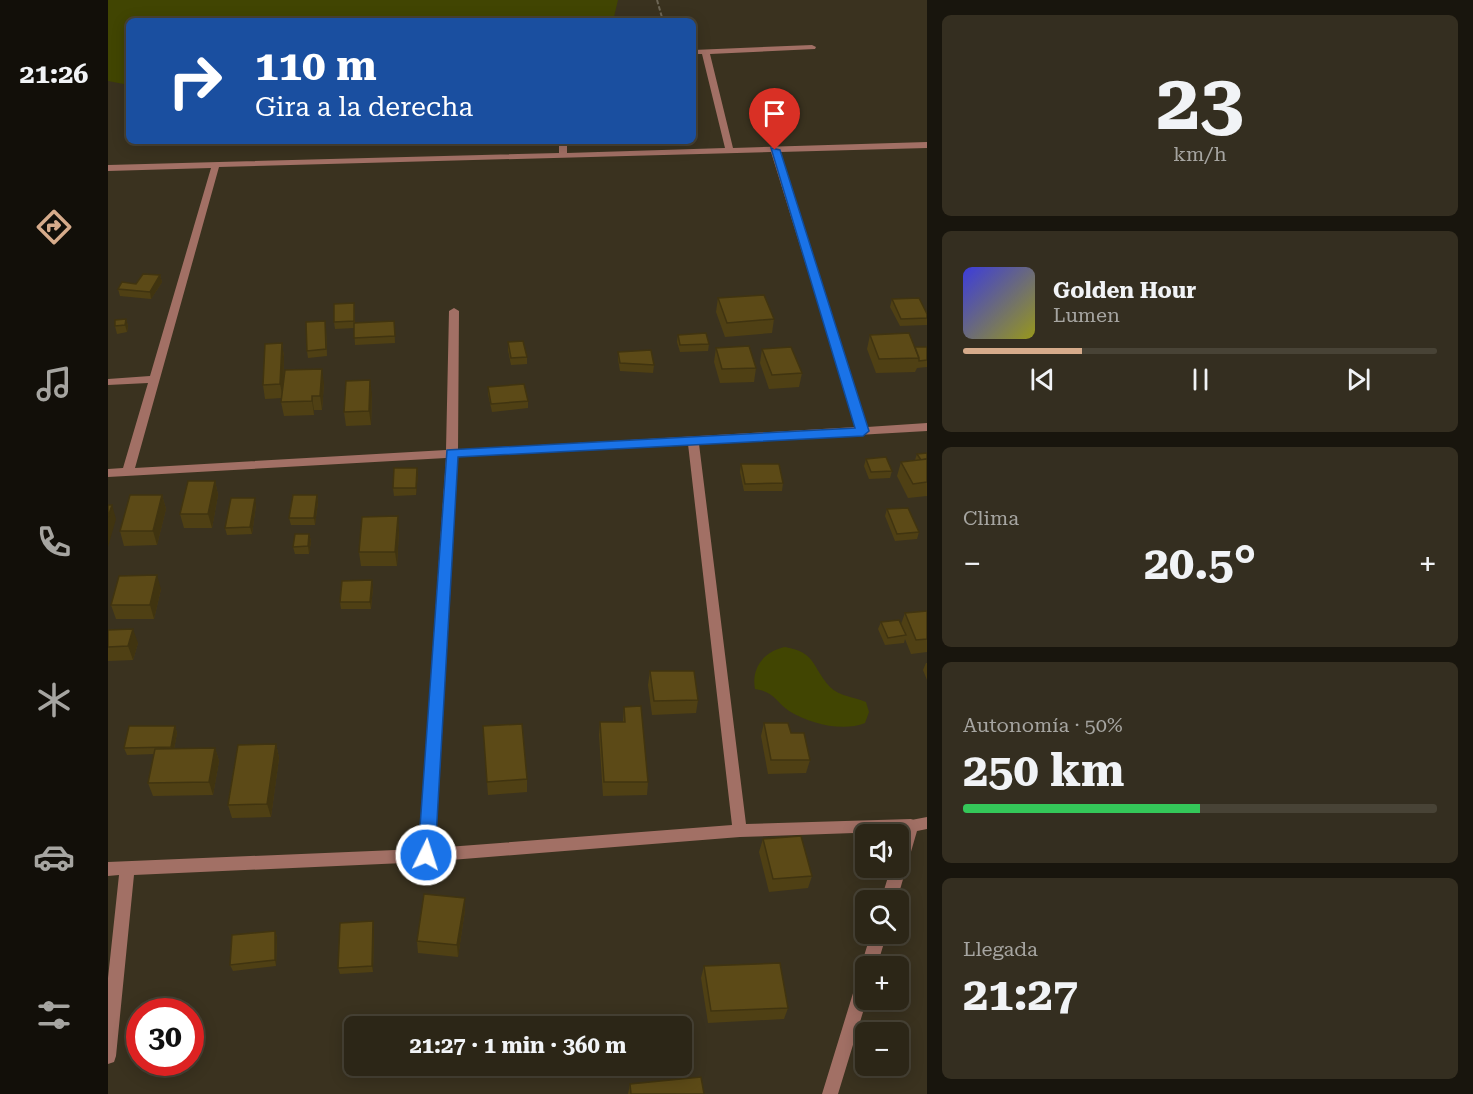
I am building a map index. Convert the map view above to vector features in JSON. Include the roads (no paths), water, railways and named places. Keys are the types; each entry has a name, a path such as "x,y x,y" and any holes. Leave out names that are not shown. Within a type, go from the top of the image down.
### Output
{"street":[{"path":"696,52 812,47"},
{"path":"705,51 730,151"},
{"path":"562,144 563,156"},
{"path":"108,168 927,146"},
{"path":"775,150 863,431"},
{"path":"128,471 216,164"},
{"path":"426,855 452,453 454,311"},
{"path":"108,382 155,380"},
{"path":"108,473 693,442 927,427"},
{"path":"693,442 740,831"},
{"path":"108,869 426,855 740,831 927,823"},
{"path":"892,890 911,825"},
{"path":"108,1056 127,868"},
{"path":"830,1094 856,1010"}]}
